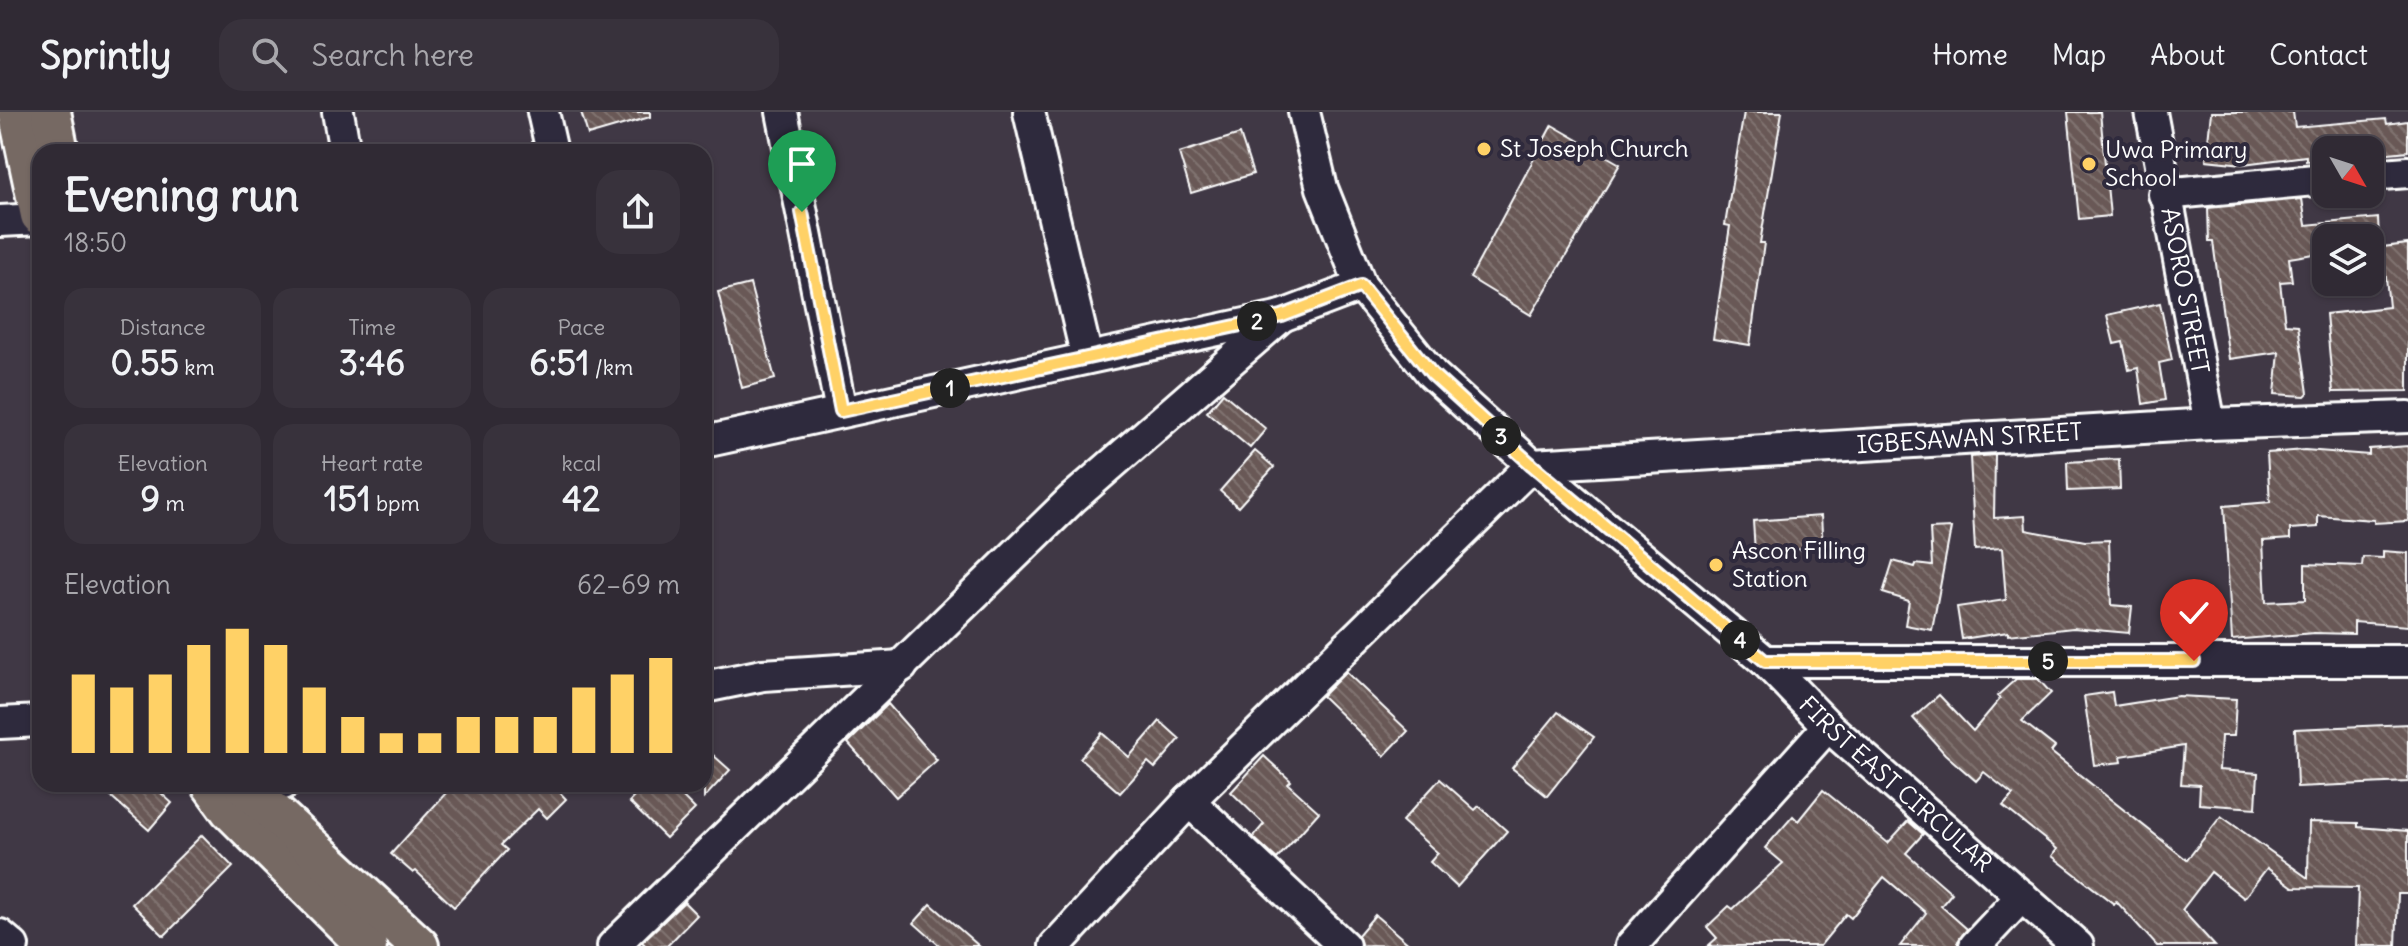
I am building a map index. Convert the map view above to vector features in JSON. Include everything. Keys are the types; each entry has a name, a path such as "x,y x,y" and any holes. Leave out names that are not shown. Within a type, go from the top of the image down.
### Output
{"main road":[{"path":"18,112 32,179"},
{"path":"51,112 57,144"},
{"path":"217,792 353,942"},
{"path":"264,792 419,946"}],"street":[{"path":"338,112 344,144"},
{"path":"543,112 550,144"},
{"path":"782,112 841,411"},
{"path":"1029,112 1087,358"},
{"name":"FIRST EAST CIRCULAR","path":"1304,112 1322,188 1361,286 1432,374 1532,465 1765,661 1828,726 2078,946"},
{"name":"ASORO STREET","path":"2151,112 2164,194 2210,424"},
{"path":"2384,174 2408,172"},
{"path":"2164,194 2312,180"},
{"path":"0,221 32,218"},
{"path":"712,440 1282,316 1361,286"},
{"path":"613,946 1072,499 1282,316"},
{"name":"IGBESAWAN STREET","path":"1532,465 2210,424 2408,417"},
{"path":"1055,946 1189,801 1532,465"},
{"path":"1765,661 2408,661"},
{"path":"712,685 763,675 902,666"},
{"path":"0,723 32,721"},
{"path":"1631,946 1828,726"},
{"path":"1189,801 1344,946"},
{"path":"1975,946 2022,896"},
{"path":"0,935 13,946"}],"building":[{"path":"581,112 650,112 650,117 588,135"},
{"path":"1744,112 1782,112 1760,243 1764,243 1750,345 1713,339 1730,226 1725,225"},
{"name":"Uwa Primary School","path":"2068,112 2100,112 2110,216 2079,219"},
{"path":"2211,112 2293,112 2295,127 2386,119 2387,124 2408,121 2408,151 2384,154 2384,136 2312,136 2312,160 2306,161 2306,156 2243,164 2206,160"},
{"path":"1552,125 1620,164 1531,315 1470,278"},
{"path":"1240,134 1253,174 1191,193 1179,153"},
{"path":"2302,199 2306,225 2312,224 2312,254 2289,258 2292,281 2280,282 2285,324 2298,325 2308,393 2305,396 2275,394 2279,352 2229,359 2213,242 2209,242 2208,208"},
{"path":"2378,218 2378,224 2316,224"},
{"path":"2408,244 2408,391 2333,392 2326,314 2389,307 2384,247"},
{"path":"750,284 775,379 742,388 718,292"},
{"path":"2160,303 2172,360 2159,363 2165,400 2143,404 2138,368 2129,370 2123,342 2114,344 2107,315"},
{"path":"1223,393 1266,429 1250,448 1207,412"},
{"path":"2408,446 2408,521 2374,523 2374,520 2318,516 2318,527 2290,529 2290,539 2263,541 2266,602 2305,600 2305,564 2362,566 2363,557 2383,558 2383,551 2408,553 2408,626 2354,622 2354,634 2314,633 2232,640 2224,506 2270,502 2267,453 2305,450 2369,455 2369,449"},
{"path":"1255,451 1274,467 1238,507 1220,491"},
{"path":"1995,455 1994,518 2025,516 2026,530 2085,541 2109,540 2111,605 2132,607 2129,633 2073,628 2008,635 2008,632 1962,639 1957,607 2006,600 2002,548 1975,550 1970,457"},
{"path":"2119,459 2120,489 2068,491 2067,462"},
{"path":"1821,516 1823,548 1755,552 1753,521"},
{"path":"1951,528 1932,630 1905,625 1909,601 1883,593 1893,561 1915,567 1916,564 1932,566 1930,529"},
{"path":"1346,672 1408,731 1384,756 1322,696"},
{"path":"2016,679 2038,679 2051,693 2022,721 2055,747 2051,752 2187,860 2221,816 2308,878 2309,822 2358,823 2358,827 2408,831 2408,894 2398,894 2396,946 2356,946 2358,888 2293,887 2267,868 2244,898 2211,872 2182,910 2215,946 2157,946 2116,901 2114,904 2052,856 2057,849 2003,806 2013,795 1984,772 1976,781 1945,754 1913,718 1939,695 1973,731 2000,699 1997,696"},
{"path":"2112,692 2114,706 2178,696 2236,699 2234,736 2221,736 2219,770 2258,773 2256,808 2199,804 2200,785 2181,784 2184,746 2121,756 2122,762 2094,765 2084,696"},
{"path":"888,704 937,760 896,797 848,743"},
{"path":"1558,712 1594,737 1547,796 1512,768"},
{"path":"1160,721 1180,739 1155,768 1148,762 1120,793 1080,758 1102,733 1129,757"},
{"path":"2408,724 2408,782 2297,787 2295,729"},
{"path":"712,754 730,770 712,789"},
{"path":"1264,756 1291,781 1288,784 1319,812 1277,859 1253,837 1264,824 1231,792"},
{"path":"1440,779 1475,810 1479,806 1507,831 1457,887 1430,862 1438,853 1402,821"},
{"path":"1823,790 1888,843 1908,821 1923,834 1906,853 1952,893 1941,906 1967,929 1958,946 1900,946 1926,913 1884,877 1851,918 1846,914 1820,946 1708,946 1717,938 1707,927 1729,906 1733,909 1783,863 1765,848 1793,816 1798,821"},
{"path":"106,792 160,792 172,803 149,830"},
{"path":"447,792 559,792 566,799 547,818 538,809 501,845 507,850 454,907 416,871 413,873 391,854"},
{"path":"639,792 678,792 695,809 666,838 629,802"},
{"path":"202,835 233,867 164,936 132,904"},
{"path":"684,902 697,915 667,946 646,946 642,942"},
{"path":"931,904 979,946 940,946 914,923"},
{"path":"1375,915 1411,946 1361,945 1358,935"}],"place":[{"name":"St Joseph Church","path":"1484,149"},
{"name":"Uwa Primary School","path":"2089,164"},
{"name":"Ascon Filling Station","path":"1716,565"}],"route":[{"path":"802,212 841,411 1282,316 1361,286 1432,374 1532,465 1765,661 2194,661"}]}
